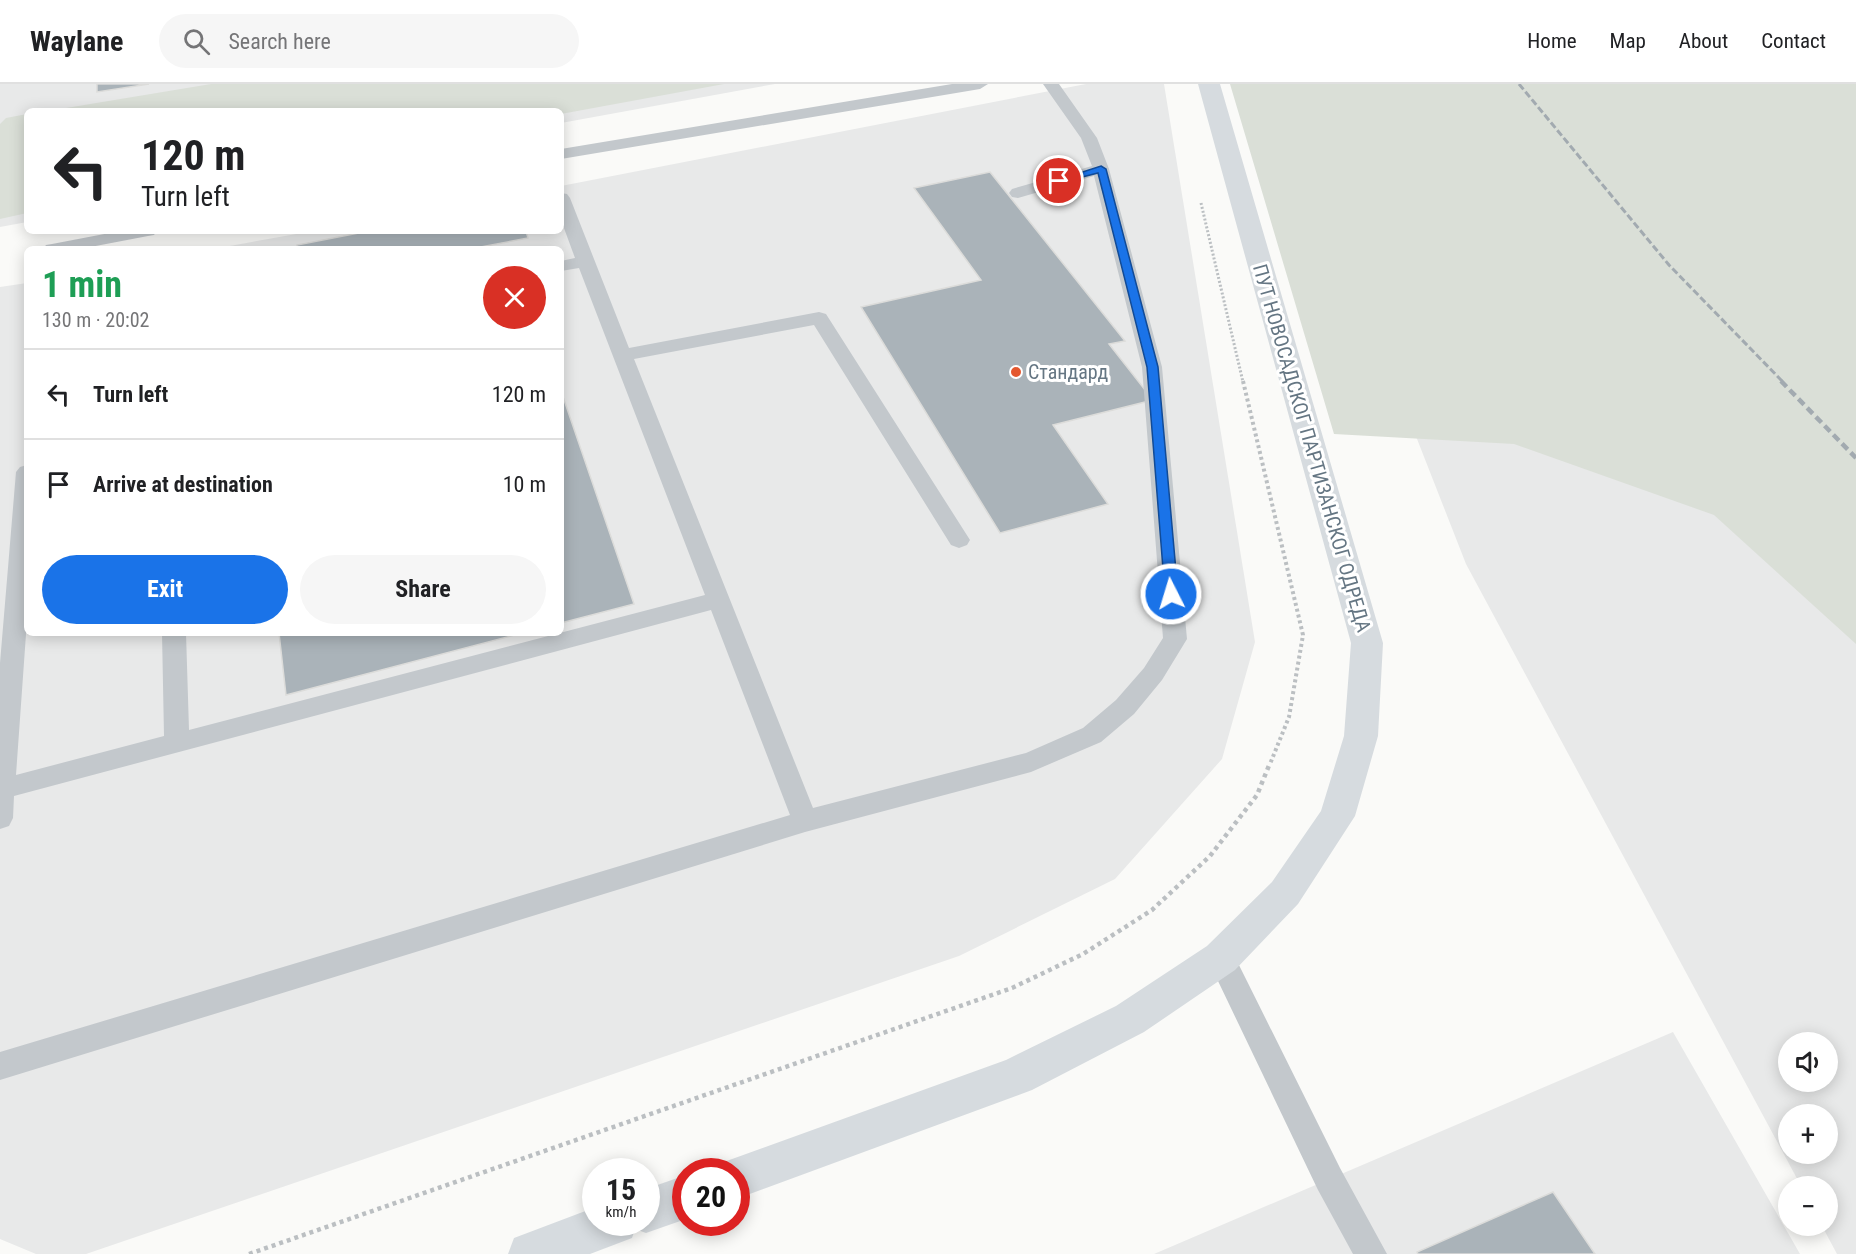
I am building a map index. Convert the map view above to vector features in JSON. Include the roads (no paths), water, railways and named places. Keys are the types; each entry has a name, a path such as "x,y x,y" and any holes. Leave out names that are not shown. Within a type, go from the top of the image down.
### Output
{"street":[{"name":"ПУТ НОВОСАДСКОГ ПАРТИЗАНСКОГ ОДРЕДА","path":"750,1173 1017,1076 1130,1019 1221,958 1285,893 1337,816 1361,736 1367,643 1209,84"},
{"path":"530,1254 582,1235"}],"lane":[{"path":"564,153 980,84"},
{"path":"0,1066 805,821 1031,762 1092,735 1125,707 1153,674 1175,639 1152,367 1101,169 1089,138 1051,84"},
{"path":"1018,193 1101,169"},
{"path":"564,206 805,821"},
{"path":"68,246 132,234"},
{"path":"564,265 586,261"},
{"path":"622,355 819,318 959,540"},
{"path":"0,818 24,510"},
{"path":"2,789 719,600"},
{"path":"174,636 177,743"},
{"path":"1221,958 1329,1179 1371,1254"}],"railway":[{"path":"1519,84 1669,265 1783,382"},
{"path":"1781,381 1856,458"}],"place":[{"name":"Стандард","path":"1016,372"}]}
